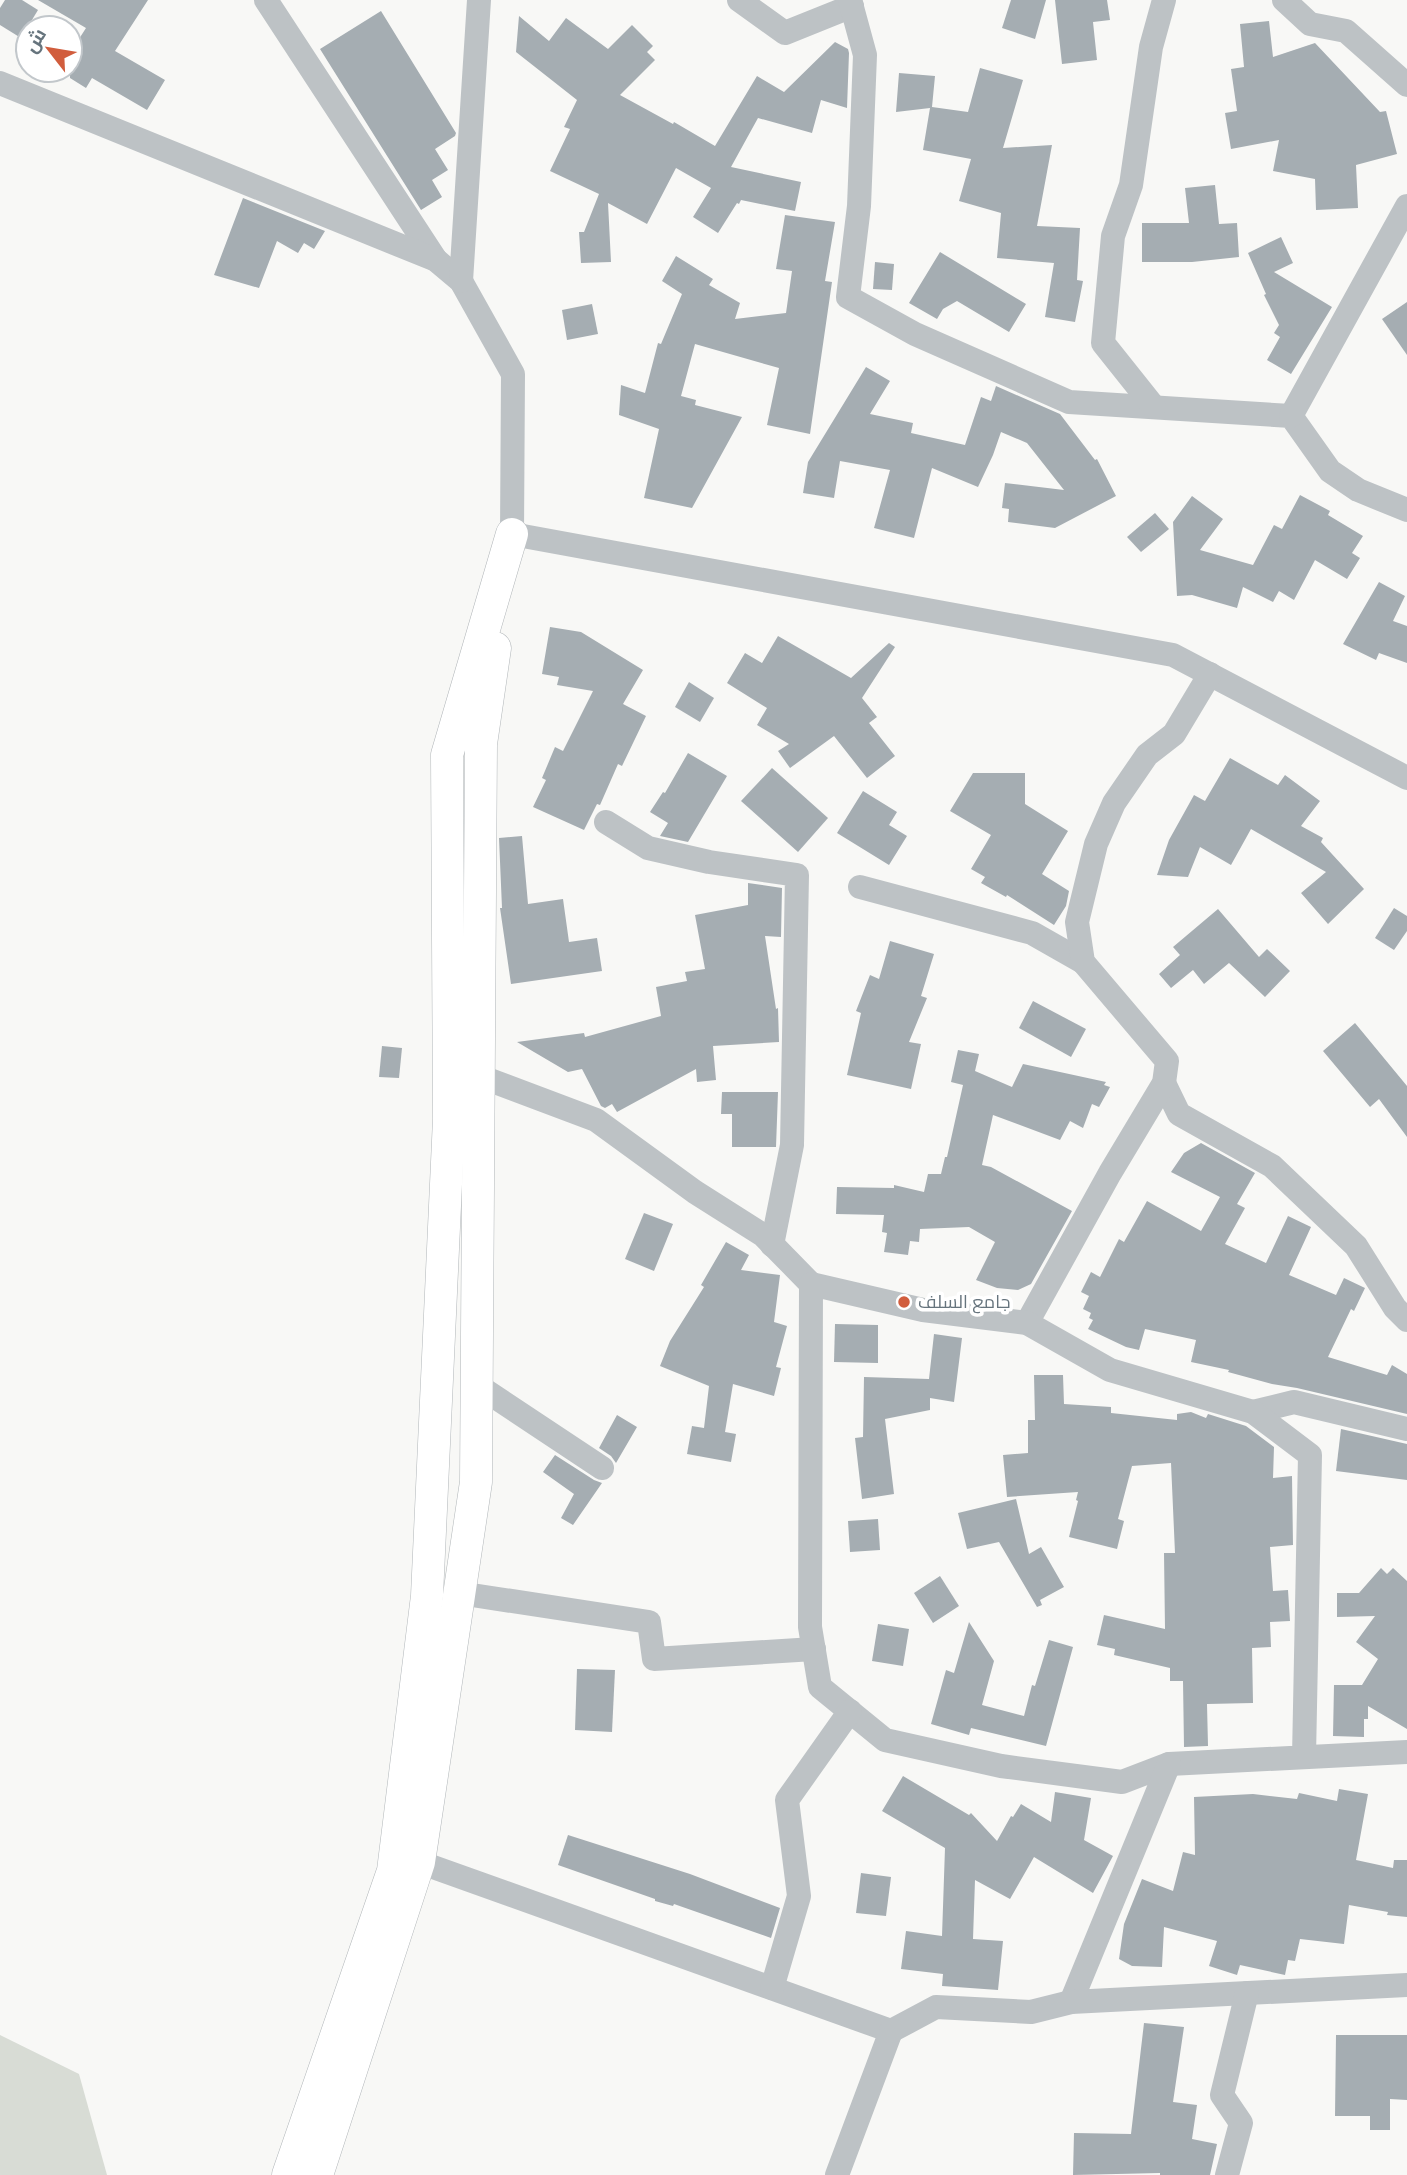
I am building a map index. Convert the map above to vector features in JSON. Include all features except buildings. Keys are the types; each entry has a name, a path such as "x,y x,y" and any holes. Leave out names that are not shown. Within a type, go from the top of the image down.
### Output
{"main road":[{"path":"317,2175 419,1862 476,1482 481,744 512,534"},
{"path":"288,2175 393,1871 427,1596 449,1119 447,755 512,534"}],"street":[{"path":"266,0 436,260 461,281 513,374 512,534 1173,654 1407,778"},
{"path":"461,281 478,0"},
{"path":"738,0 785,33 851,3 865,55 859,206 848,297 915,334 1069,402 1292,416"},
{"path":"1154,407 1103,343 1113,236 1131,185 1151,47 1164,0"},
{"path":"1284,0 1310,24 1346,31 1407,85"},
{"path":"0,83 436,260"},
{"path":"1292,416 1407,206"},
{"path":"1292,416 1330,471 1358,490 1407,510"},
{"path":"1083,962 1077,922 1096,844 1114,803 1147,755 1174,734 1210,674"},
{"path":"606,822 648,848 709,862 797,875 792,1145 772,1245"},
{"path":"860,887 1032,933 1083,962 1167,1061 1164,1083 1110,1173 1027,1323"},
{"path":"479,1076 596,1120 695,1192 763,1235 811,1284 923,1310 1027,1323 1110,1370 1253,1412 1310,1455 1304,1757"},
{"path":"1164,1083 1179,1114 1272,1166 1356,1246 1395,1308 1407,1320"},
{"path":"811,1284 810,1627 820,1687 885,1740 1002,1766 1122,1782 1169,1764 1407,1752"},
{"path":"477,1385 602,1468"},
{"path":"1253,1412 1294,1402 1407,1429"},
{"path":"459,1593 649,1622 654,1659 814,1649"},
{"path":"772,1988 799,1896 787,1800 850,1712"},
{"path":"1071,2003 1169,1764"},
{"path":"419,1862 891,2031"},
{"path":"837,2175 891,2031 936,2007 1031,2012 1071,2003 1407,1984"},
{"path":"1227,2175 1241,2123 1223,2095 1247,1993"}],"shaded area":[{"path":"0,2035 79,2074 107,2175 0,2175"}],"place":[{"name":"جامع السلف","path":"904,1302"}]}
